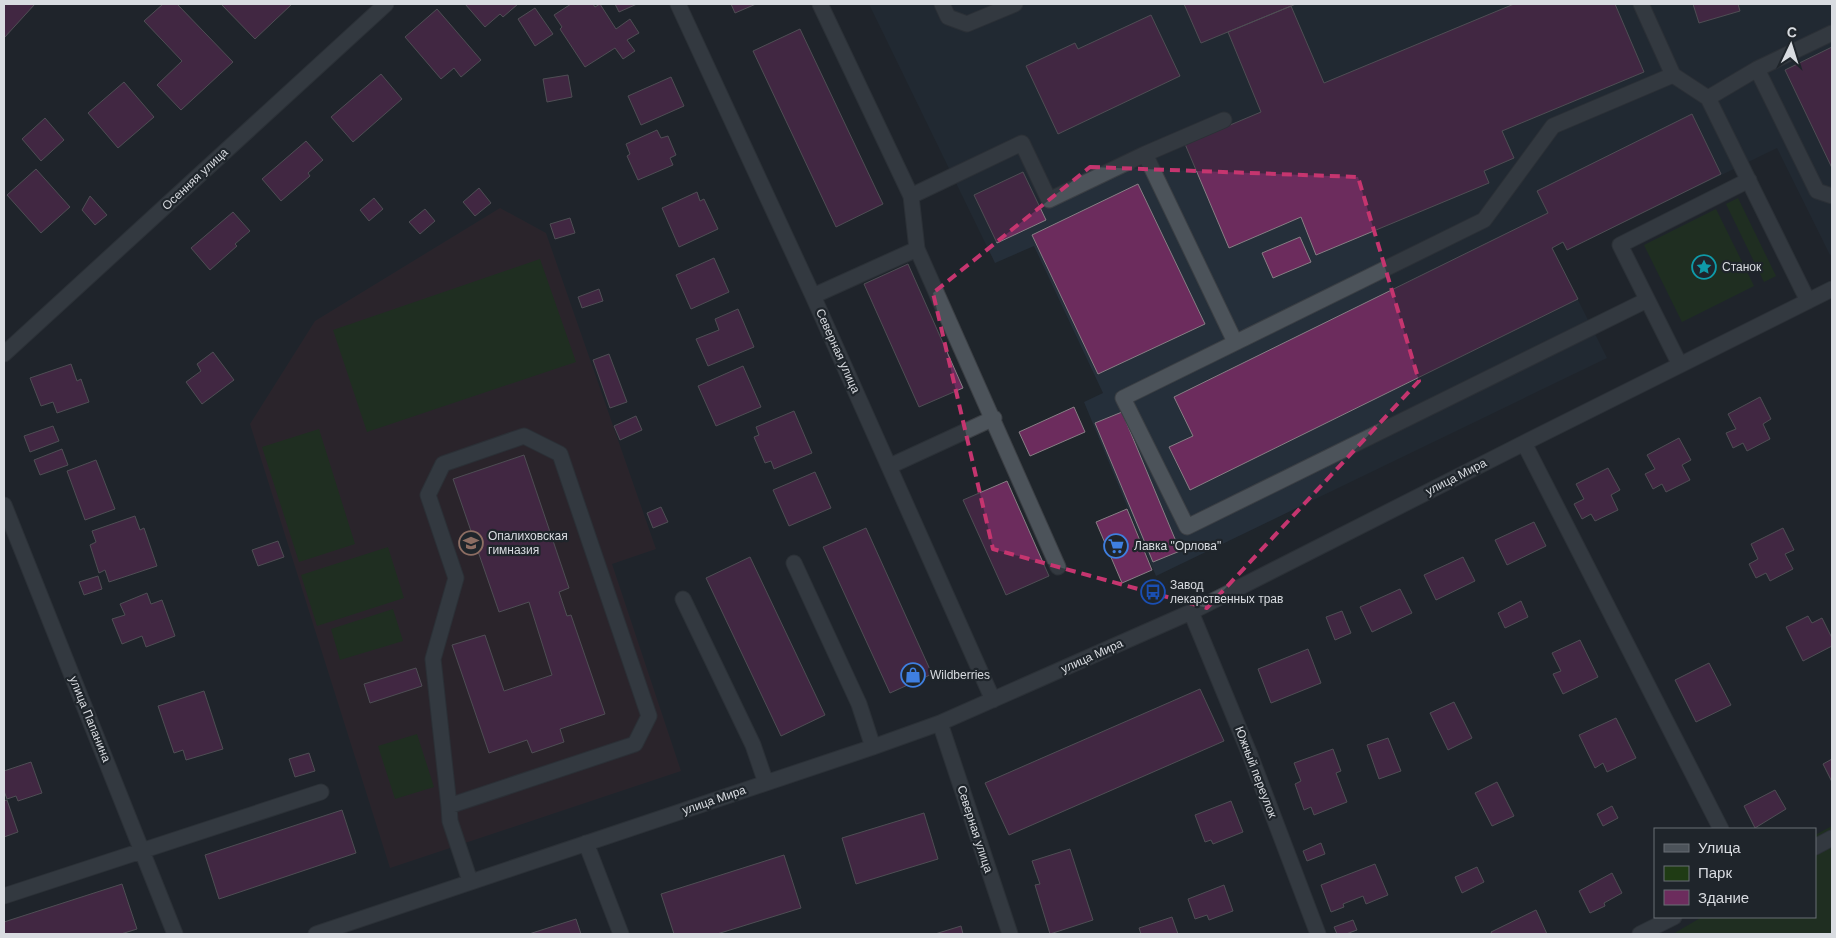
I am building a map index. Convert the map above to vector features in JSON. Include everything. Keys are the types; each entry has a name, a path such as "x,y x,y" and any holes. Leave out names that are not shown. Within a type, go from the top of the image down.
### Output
{"street":[{"name":"Осенняя улица","path":"4,354 386,4"},
{"name":"Северная улица","path":"678,4 890,466 993,700"},
{"path":"820,4 911,196 917,249 994,418 1058,567"},
{"path":"942,4 948,17 967,24 1015,4"},
{"path":"1642,4 1673,75 1708,98 1808,301"},
{"path":"1708,98 1757,69 1832,32"},
{"path":"1757,69 1817,191 1832,196"},
{"path":"1647,300 1187,526 1123,398 1484,220 1553,126 1673,75"},
{"path":"911,196 1022,143 1049,200 1145,154 1224,120"},
{"path":"1145,154 1235,342"},
{"path":"1680,366 1620,245 1749,180"},
{"path":"813,296 917,249"},
{"name":"улица Мира","path":"316,934 940,723 1191,612 1524,442 1832,289"},
{"path":"890,466 994,418"},
{"path":"449,806 635,744 649,716 560,454 524,436 443,464 428,495 456,578 433,659 450,821 470,881"},
{"path":"1524,442 1720,828"},
{"name":"улица Папанина","path":"4,505 175,934"},
{"path":"794,563 859,704 873,747"},
{"path":"684,599 753,745 766,783"},
{"name":"Южный переулок","path":"1191,612 1250,755 1318,934"},
{"name":"Северная улица","path":"940,723 1010,934"},
{"path":"4,896 321,792"},
{"path":"1816,846 1832,838"},
{"path":"586,843 621,934"},
{"path":"1640,934 1672,918"}],"highlighted area":[{"path":"1090,167 1358,177 1419,381 1207,608 993,549 933,293"}],"shaded area":[{"path":"869,4 1832,4 1832,254 1830,255 1777,148 1567,250 1563,242 1552,248 1607,358 1156,576 1084,402 1103,393 1034,246 995,263"},
{"name":"Опалиховская гимназия","path":"500,208 546,233 656,549 612,564 681,771 390,868 250,424 315,321"}],"green space":[{"path":"1738,198 1776,276 1764,282 1726,204"},
{"path":"1716,209 1754,286 1682,322 1644,245"},
{"path":"540,259 576,362 367,432 333,330"},
{"path":"319,429 355,544 299,562 262,447"},
{"path":"388,547 404,598 317,626 301,575"},
{"path":"393,609 403,641 340,660 331,629"},
{"path":"417,734 434,787 395,799 378,746"},
{"path":"1832,826 1832,934 1673,934 1700,918 1816,918 1816,834"}],"building":[{"path":"4,4 35,4 4,38"},
{"path":"163,4 177,4 233,62 181,110 157,85 182,61 144,21"},
{"path":"221,4 292,4 255,39"},
{"path":"465,4 518,4 503,17 500,14 485,27"},
{"path":"571,4 593,4 595,7 600,4 616,29 630,19 639,33 627,40 635,51 623,59 615,48 585,67 560,29 562,27 554,15"},
{"path":"615,4 637,4 619,12"},
{"path":"731,4 756,4 735,13"},
{"path":"1184,4 1296,4 1201,43"},
{"path":"1514,4 1615,4 1644,72 1502,131 1514,158 1484,171 1489,183 1316,255 1301,217 1229,248 1185,144 1261,112 1228,32 1291,6 1324,83"},
{"path":"1693,4 1738,4 1740,11 1699,23"},
{"path":"535,8 553,34 535,46 518,19"},
{"path":"437,9 481,60 461,77 454,68 441,79 405,37"},
{"path":"1151,15 1180,76 1058,134 1026,66 1075,43 1078,49"},
{"path":"800,29 883,204 836,227 753,51"},
{"path":"1832,47 1832,168 1785,70"},
{"path":"381,74 402,99 353,142 331,117"},
{"path":"568,75 572,97 547,102 543,79"},
{"path":"671,77 684,106 641,125 628,96"},
{"path":"124,82 154,117 118,148 88,113"},
{"path":"1692,114 1721,174 1567,250 1563,242 1552,248 1578,299 1190,490 1169,447 1193,436 1174,397 1548,213 1537,191"},
{"path":"45,118 64,140 41,161 22,139"},
{"path":"657,130 661,138 668,136 676,155 670,158 673,165 638,180 627,156 630,154 626,144"},
{"path":"306,141 323,160 308,173 310,176 281,201 262,179"},
{"path":"36,169 70,207 41,233 7,195"},
{"path":"1023,172 1046,220 997,243 974,195"},
{"path":"1138,184 1205,324 1098,374 1032,235"},
{"path":"479,188 491,203 475,216 463,202"},
{"path":"697,192 700,201 704,199 718,229 679,247 662,208"},
{"path":"90,196 107,215 95,225 82,210"},
{"path":"374,198 383,209 369,221 360,210"},
{"path":"425,209 435,221 420,234 409,222"},
{"path":"233,212 250,231 235,244 237,246 210,270 191,248"},
{"path":"570,218 575,233 555,239 550,224"},
{"path":"1300,237 1311,262 1273,278 1262,253"},
{"path":"714,258 729,292 691,309 676,275"},
{"path":"908,264 963,388 919,407 864,284"},
{"path":"599,289 603,301 582,308 578,297"},
{"path":"738,309 754,347 708,366 696,339 719,330 715,319"},
{"path":"213,352 234,380 202,404 186,382 201,371 197,364"},
{"path":"609,354 627,402 610,408 593,360"},
{"path":"71,364 77,381 81,379 89,402 57,413 53,402 41,406 30,378"},
{"path":"743,366 761,407 716,426 698,386"},
{"path":"1760,397 1771,419 1763,424 1770,439 1747,451 1743,443 1733,448 1726,433 1736,429 1728,414"},
{"path":"1074,407 1085,432 1030,456 1019,432"},
{"path":"794,411 812,453 774,469 771,461 765,463 754,437 759,435 756,427"},
{"path":"1122,412 1180,551 1153,562 1095,423"},
{"path":"636,416 642,430 620,440 614,426"},
{"path":"53,426 59,441 30,452 24,436"},
{"path":"1679,438 1691,460 1682,465 1690,480 1666,492 1662,484 1653,489 1645,474 1655,469 1647,455"},
{"path":"62,449 68,465 40,475 34,460"},
{"path":"524,455 569,588 559,592 567,616 571,615 605,714 560,729 564,742 532,753 527,740 489,753 452,645 485,635 504,691 552,675 529,602 499,612 453,479"},
{"path":"96,460 115,509 85,520 67,471"},
{"path":"1608,468 1620,490 1611,495 1618,510 1595,521 1591,514 1582,519 1574,504 1584,499 1576,484"},
{"path":"815,472 831,508 789,526 773,490"},
{"path":"1007,481 1049,576 1006,595 963,500"},
{"path":"661,507 668,522 653,528 647,513"},
{"path":"1127,509 1152,570 1122,583 1096,522"},
{"path":"135,516 140,530 144,528 157,566 109,582 105,570 99,573 90,545 96,542 92,531"},
{"path":"1534,522 1546,546 1507,565 1495,540"},
{"path":"866,528 932,674 890,693 823,547"},
{"path":"1783,528 1794,550 1785,554 1793,569 1770,581 1766,573 1756,578 1749,564 1758,559 1751,544"},
{"path":"278,541 284,557 258,566 252,550"},
{"path":"750,557 825,715 781,736 706,578"},
{"path":"1463,557 1475,581 1436,600 1424,575"},
{"path":"98,576 102,589 84,595 79,582"},
{"path":"1400,589 1412,613 1372,632 1360,607"},
{"path":"147,593 151,604 162,600 175,636 146,647 142,636 122,644 112,619 125,615 120,604"},
{"path":"1521,601 1528,617 1505,628 1498,613"},
{"path":"1342,611 1351,633 1335,640 1326,617"},
{"path":"1808,616 1812,623 1822,618 1832,638 1832,646 1803,661 1786,627"},
{"path":"1580,640 1598,677 1563,694 1553,674 1561,671 1552,653"},
{"path":"1308,649 1321,683 1271,703 1258,669"},
{"path":"1709,663 1731,705 1696,722 1675,680"},
{"path":"416,668 422,686 370,703 364,684"},
{"path":"1200,689 1224,741 1009,835 985,783"},
{"path":"204,691 223,749 186,760 183,750 174,753 158,706"},
{"path":"1454,702 1472,738 1448,750 1430,713"},
{"path":"1616,718 1636,758 1607,772 1603,763 1595,768 1579,735"},
{"path":"1388,738 1401,771 1379,779 1367,745"},
{"path":"1333,749 1341,771 1336,773 1347,802 1314,815 1311,807 1304,810 1295,784 1301,781 1294,763"},
{"path":"309,753 315,771 295,777 289,759"},
{"path":"1832,759 1832,782 1823,764"},
{"path":"31,762 42,793 18,801 16,796 7,799 4,791 4,771"},
{"path":"1497,782 1514,816 1492,826 1475,793"},
{"path":"1775,790 1786,809 1755,828 1744,806"},
{"path":"7,800 18,832 4,837 4,801"},
{"path":"1231,801 1243,832 1213,844 1211,840 1205,842 1195,815"},
{"path":"1612,806 1618,818 1603,826 1597,814"},
{"path":"342,810 356,853 219,899 205,855"},
{"path":"924,813 938,859 856,884 842,838"},
{"path":"1321,843 1325,854 1307,861 1303,851"},
{"path":"1070,849 1093,920 1050,934 1035,885 1040,884 1032,861"},
{"path":"784,855 801,908 717,934 674,934 661,894"},
{"path":"1375,864 1388,895 1366,904 1363,896 1343,904 1344,907 1331,912 1321,885"},
{"path":"1477,867 1484,882 1462,893 1455,877"},
{"path":"1612,873 1622,893 1604,903 1605,906 1590,913 1579,891"},
{"path":"122,884 137,929 121,934 4,934 4,922"},
{"path":"1224,885 1233,911 1209,920 1207,915 1195,919 1188,899"},
{"path":"1536,910 1547,934 1492,934 1491,932"},
{"path":"1172,917 1178,934 1141,934 1139,928"},
{"path":"576,919 581,934 529,934"},
{"path":"1353,920 1357,930 1346,934 1337,934 1334,927"},
{"path":"961,926 963,934 935,934"}],"place":[{"name":"Станок","path":"1704,267"},
{"name":"Опалиховская гимназия","path":"471,543"},
{"name":"Лавка \"Орлова\"","path":"1116,546"},
{"name":"Завод лекарственных трав","path":"1153,592"},
{"name":"Wildberries","path":"913,675"}]}
